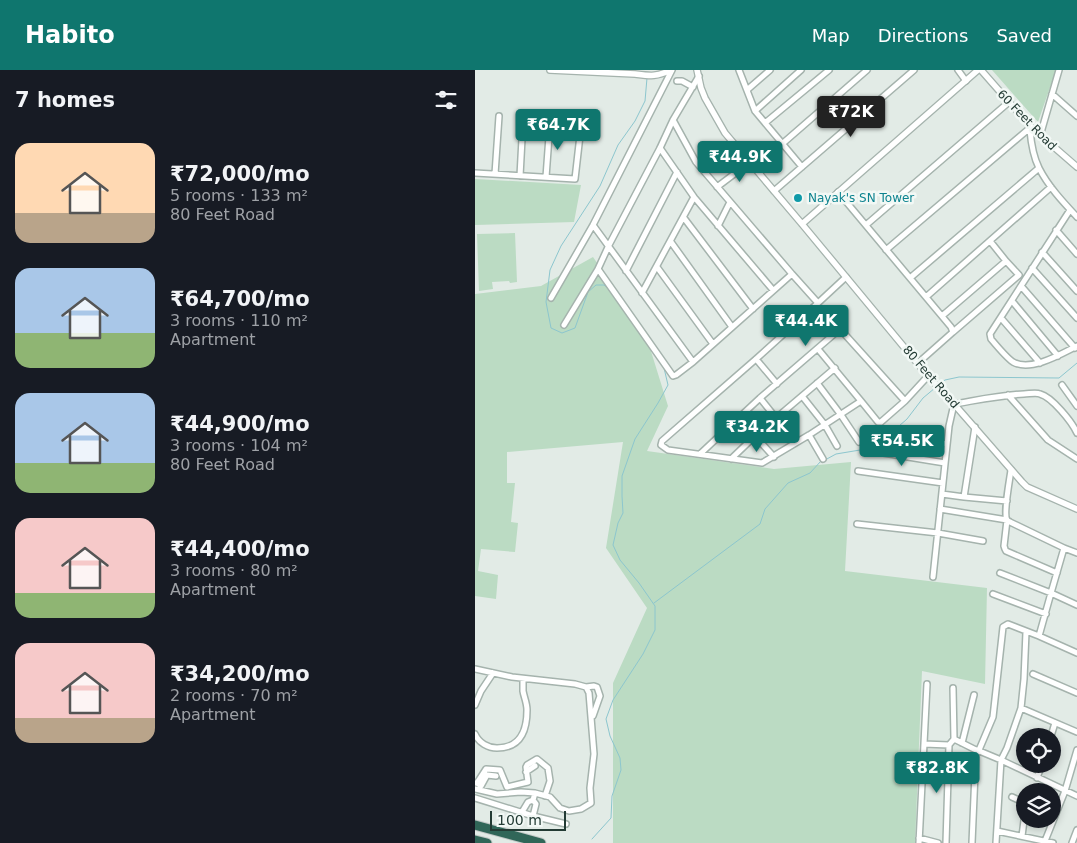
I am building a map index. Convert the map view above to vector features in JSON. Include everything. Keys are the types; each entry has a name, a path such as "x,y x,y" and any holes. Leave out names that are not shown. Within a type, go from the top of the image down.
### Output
{"highway":[{"path":"475,824 541,843"},
{"path":"475,840 487,843"}],"street":[{"path":"552,70 617,72 658,76 671,70"},
{"path":"551,298 593,225 671,70"},
{"path":"739,70 755,111 802,167"},
{"path":"747,90 771,70"},
{"path":"755,111 801,70"},
{"path":"765,123 829,70"},
{"path":"782,144 867,70"},
{"path":"774,191 914,70"},
{"path":"958,70 966,81"},
{"path":"802,224 979,70"},
{"name":"60 Feet Road","path":"979,70 1030,128 1077,167"},
{"path":"1040,136 1059,70"},
{"path":"564,325 598,269 673,120 693,87 698,73"},
{"name":"80 Feet Road","path":"698,73 705,98 725,133 928,376 1027,487 1077,509"},
{"path":"677,81 682,81 693,87"},
{"path":"1052,94 1077,114"},
{"path":"865,225 1009,102"},
{"path":"495,174 499,116"},
{"path":"475,173 575,179 582,118"},
{"path":"521,176 523,120"},
{"path":"673,120 696,162 818,303"},
{"path":"546,177 550,123"},
{"path":"1030,128 1035,159 1039,168 1051,187 1077,217"},
{"path":"886,250 1030,128"},
{"path":"660,148 718,226 773,290"},
{"path":"717,187 750,162"},
{"path":"909,278 1039,168"},
{"path":"626,271 677,172"},
{"path":"926,297 1051,187"},
{"path":"838,192 942,316 953,332"},
{"path":"642,293 695,197"},
{"path":"718,226 730,202"},
{"path":"1021,286 1076,347 1040,363 1025,364 1013,362 991,340 990,334 1070,210"},
{"path":"684,218 753,309"},
{"path":"593,225 693,362"},
{"path":"1056,230 1077,254"},
{"path":"917,363 1019,275 990,241"},
{"path":"671,242 732,327"},
{"path":"1043,252 1077,291"},
{"path":"942,316 1006,261"},
{"path":"657,267 713,344"},
{"path":"1033,268 1077,318"},
{"path":"598,269 673,376 693,362 792,274"},
{"path":"846,277 662,441 661,445 668,450 762,463 861,402"},
{"path":"1012,302 1058,356"},
{"path":"1001,318 1040,363"},
{"path":"700,454 840,329 905,401"},
{"path":"818,349 878,422 881,422 905,401 928,376"},
{"path":"756,359 777,384"},
{"path":"731,459 755,436 835,368"},
{"path":"817,383 859,442"},
{"path":"1062,384 1077,406"},
{"path":"933,577 949,426 954,404 1008,395 1040,394 1061,410 1077,433"},
{"path":"1008,395 1048,440 1077,459"},
{"path":"802,396 825,425 837,446"},
{"path":"761,398 777,418"},
{"path":"964,497 975,427"},
{"path":"809,435 823,459"},
{"path":"892,435 947,444"},
{"path":"755,436 774,457"},
{"path":"871,451 945,463"},
{"path":"1011,470 1006,515 1005,550 1057,573"},
{"path":"858,471 943,483"},
{"path":"942,494 1007,502"},
{"path":"940,509 1007,520 1077,554"},
{"path":"857,524 938,533 983,541"},
{"path":"1039,636 1064,548"},
{"path":"1000,573 1077,604"},
{"path":"993,594 1046,614"},
{"path":"972,843 978,750 993,717 1003,626 1008,624 1077,652"},
{"path":"996,843 1001,760 1021,708 1027,632"},
{"path":"475,669 523,679 575,684 586,687 594,686 597,688 600,696 591,720"},
{"path":"475,705 481,691 493,673"},
{"path":"1033,674 1077,693"},
{"path":"475,734 478,740 495,748 505,748 514,744 523,735 527,708 523,691 523,679"},
{"path":"927,684 919,841 938,843"},
{"path":"476,785 497,794 535,793 550,798 560,808 569,811 581,809 591,804 590,788 594,754 589,693 586,687"},
{"path":"946,843 949,745 954,739 953,688"},
{"path":"962,743 974,694"},
{"path":"1021,708 1077,732"},
{"path":"1053,728 1055,723"},
{"path":"954,739 1077,796"},
{"path":"924,744 949,745"},
{"path":"1061,800 1077,750"},
{"path":"476,785 486,769 500,770 507,787 528,782 526,767 537,759 549,768 550,781 545,796"},
{"path":"527,772 535,766"},
{"path":"1037,778 1039,773"},
{"path":"476,785 481,786 487,775 496,776"},
{"path":"533,816 536,804 533,800 535,793"},
{"path":"1012,797 1016,799"},
{"path":"475,798 566,824"},
{"path":"522,812 528,802 533,800"},
{"path":"1022,836 1023,828"},
{"path":"1045,841 1049,828"},
{"path":"1072,843 1077,830"},
{"path":"997,831 1053,843"}],"green space":[{"path":"992,70 1056,70 1038,122"},
{"path":"475,179 581,185 574,222 475,225"},
{"path":"515,233 517,282 492,282 493,289 479,291 477,234"},
{"path":"593,257 645,332 668,406 647,451 774,469 851,462 845,571 987,588 985,684 922,671 915,843 613,843 613,683 647,608 606,548 623,442 507,452 507,483 515,483 511,522 518,523 515,552 481,549 478,571 498,575 496,599 475,596 475,294 541,286"}],"waterway":[{"path":"611,291 604,285 596,285 588,292 575,328 562,333 551,328 546,302 550,270 561,246 600,186 618,145 635,121 645,101 647,78"},
{"path":"938,385 945,380 959,377 1059,378 1077,363"},
{"path":"592,839 611,818 612,796 621,770 620,758 610,736 606,719 613,700 643,654 655,630 655,606 620,560 613,545 618,523 623,513 622,476 635,439 668,385 662,364"},
{"path":"825,460 836,454 866,449 882,441 907,419 923,398 935,388"},
{"path":"654,603 760,524 765,509 788,483 810,473 821,461"}],"place":[{"name":"Nayak's SN Tower","path":"798,198"}]}
